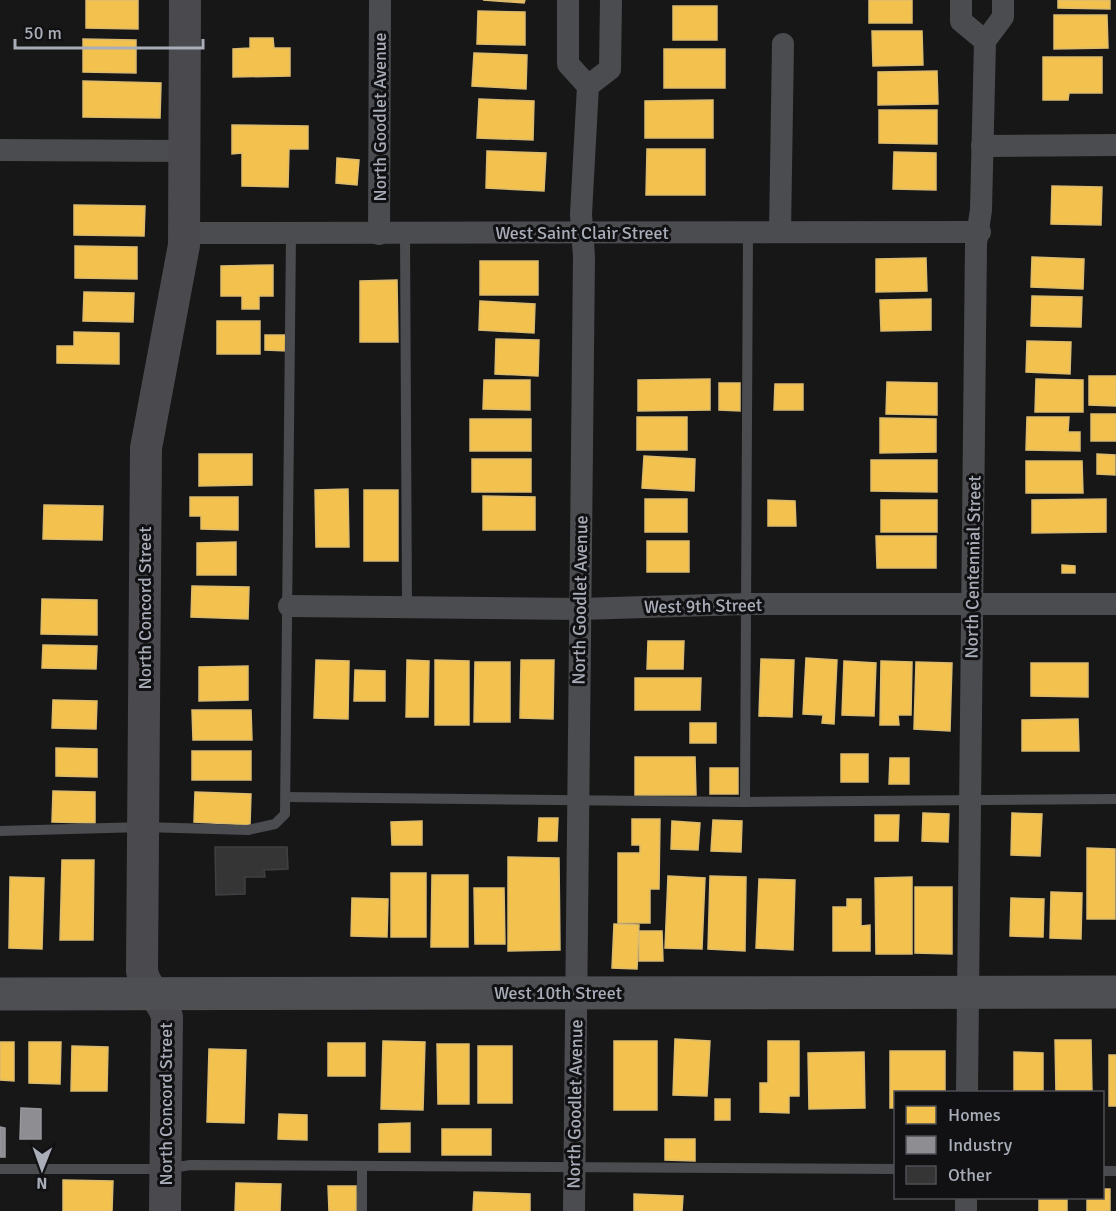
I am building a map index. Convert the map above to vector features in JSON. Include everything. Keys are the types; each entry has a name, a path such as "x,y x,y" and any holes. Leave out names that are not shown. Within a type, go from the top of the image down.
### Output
{"main road":[{"name":"North Concord Street","path":"165,1211 167,1017 163,1004 146,983 142,971 146,448 182,261 185,0"},
{"name":"West 10th Street","path":"0,994 1116,992"}],"street":[{"name":"North Goodlet Avenue","path":"379,234 380,0"},
{"path":"568,0 568,64 588,86 609,69 611,0"},
{"path":"961,0 961,21 984,41 1003,18 1003,0"},
{"name":"North Centennial Street","path":"967,1091 976,243 980,232 984,41"},
{"path":"780,232 783,44"},
{"name":"North Goodlet Avenue","path":"574,1211 584,257 581,214 588,86"},
{"path":"982,146 1116,145"},
{"path":"0,150 185,151"},
{"name":"West Saint Clair Street","path":"184,233 980,232"},
{"name":"West 9th Street","path":"289,606 580,609 745,604 1116,604"}],"lane":[{"path":"745,802 748,232"},
{"path":"0,831 143,827 248,830 275,824 285,814 289,606 291,234"},
{"path":"405,234 407,607"},
{"path":"286,797 745,802 1116,799"},
{"path":"0,1169 166,1169 190,1165 362,1168 575,1166 894,1169"},
{"path":"362,1168 362,1211"}],"building: Homes":[{"path":"86,0 138,0 138,29 86,28"},
{"path":"483,0 525,0 524,3"},
{"path":"869,0 912,0 912,23 869,23"},
{"path":"1058,0 1110,0 1110,9 1058,8"},
{"path":"673,6 717,6 717,40 673,40"},
{"path":"478,11 525,12 525,45 477,44"},
{"path":"1054,15 1107,15 1108,48 1054,49"},
{"path":"872,31 922,31 923,65 873,66"},
{"path":"250,38 273,38 274,48 290,48 290,76 233,77 233,49 250,48"},
{"path":"83,39 136,40 136,73 83,72"},
{"path":"664,49 725,49 725,88 664,88"},
{"path":"474,53 527,55 526,89 472,86"},
{"path":"1043,57 1102,57 1102,93 1069,93 1068,100 1043,100"},
{"path":"937,71 938,104 878,105 878,72"},
{"path":"83,81 161,83 160,118 83,117"},
{"path":"479,99 534,101 533,140 477,138"},
{"path":"713,100 713,138 645,138 645,101"},
{"path":"879,110 937,110 937,144 879,143"},
{"path":"232,125 308,126 308,149 289,149 288,187 242,186 242,153 232,154"},
{"path":"647,149 705,149 705,195 646,195"},
{"path":"487,151 546,153 544,191 486,188"},
{"path":"894,152 936,153 936,190 893,189"},
{"path":"337,158 359,160 357,185 336,183"},
{"path":"1052,186 1102,187 1101,225 1051,224"},
{"path":"74,205 145,206 144,236 74,235"},
{"path":"75,246 137,247 137,279 75,278"},
{"path":"1032,257 1084,259 1083,289 1031,287"},
{"path":"926,258 927,291 876,292 876,259"},
{"path":"480,261 538,261 538,295 480,295"},
{"path":"273,265 273,296 259,296 259,309 242,309 242,296 221,296 221,266"},
{"path":"397,280 398,342 360,342 360,281"},
{"path":"84,292 134,293 133,322 83,321"},
{"path":"1032,296 1082,297 1081,327 1031,326"},
{"path":"931,299 931,330 881,331 880,300"},
{"path":"480,301 535,304 534,333 479,330"},
{"path":"217,321 260,321 260,354 217,354"},
{"path":"74,332 119,333 119,364 57,363 57,346 74,346"},
{"path":"265,335 286,335 287,351 265,350"},
{"path":"496,339 539,340 538,376 495,374"},
{"path":"1027,341 1071,342 1070,374 1026,372"},
{"path":"1089,376 1116,376 1116,406 1089,405"},
{"path":"710,379 710,410 638,411 638,380"},
{"path":"1036,379 1083,380 1083,412 1035,412"},
{"path":"484,380 530,380 530,410 483,409"},
{"path":"887,382 937,383 937,415 886,414"},
{"path":"719,383 740,383 740,411 719,410"},
{"path":"775,384 803,384 803,410 774,410"},
{"path":"1091,414 1116,414 1116,441 1091,441"},
{"path":"637,417 687,417 687,450 637,450"},
{"path":"1027,417 1069,417 1068,432 1080,432 1080,451 1026,450"},
{"path":"880,418 936,419 936,452 880,453"},
{"path":"470,419 531,419 531,451 470,451"},
{"path":"199,454 252,454 252,485 199,486"},
{"path":"1097,454 1115,455 1115,475 1097,474"},
{"path":"644,456 695,459 694,491 642,488"},
{"path":"472,459 531,459 531,492 472,492"},
{"path":"871,460 937,460 937,492 871,491"},
{"path":"1026,461 1082,461 1083,493 1026,493"},
{"path":"348,489 349,547 316,547 315,490"},
{"path":"364,490 398,490 398,561 364,561"},
{"path":"483,496 535,497 535,530 483,530"},
{"path":"190,497 238,497 238,530 201,529 201,516 190,516"},
{"path":"645,499 687,499 687,532 645,532"},
{"path":"1106,499 1106,532 1032,533 1032,500"},
{"path":"768,500 795,501 796,526 768,526"},
{"path":"881,500 937,500 937,532 881,532"},
{"path":"44,505 103,506 102,540 43,539"},
{"path":"876,536 936,536 936,568 877,568"},
{"path":"647,541 689,541 689,572 647,572"},
{"path":"236,542 236,575 197,575 197,543"},
{"path":"1062,565 1075,566 1075,573 1062,573"},
{"path":"192,586 249,587 248,619 191,617"},
{"path":"42,599 97,600 97,635 41,634"},
{"path":"648,641 684,641 683,669 647,669"},
{"path":"43,645 97,646 96,669 42,668"},
{"path":"806,658 837,660 834,724 822,723 823,715 803,714"},
{"path":"761,659 794,660 792,717 759,716"},
{"path":"316,660 349,661 348,719 314,718"},
{"path":"407,660 429,661 428,717 406,717"},
{"path":"435,660 469,661 469,725 435,725"},
{"path":"521,660 554,660 553,719 520,718"},
{"path":"844,661 876,663 874,716 842,715"},
{"path":"881,661 912,662 911,715 898,715 899,725 880,725"},
{"path":"475,662 510,662 510,722 474,722"},
{"path":"916,662 952,663 950,731 914,729"},
{"path":"1031,663 1088,663 1088,697 1031,696"},
{"path":"248,666 248,700 199,701 199,667"},
{"path":"355,670 385,671 385,701 354,701"},
{"path":"635,678 701,678 700,710 635,710"},
{"path":"53,700 97,701 96,729 52,728"},
{"path":"192,710 251,710 252,740 193,740"},
{"path":"1078,719 1079,751 1022,751 1022,720"},
{"path":"690,723 716,723 716,743 690,743"},
{"path":"56,748 97,749 97,777 56,776"},
{"path":"192,751 251,751 251,780 192,780"},
{"path":"841,754 868,754 868,782 841,782"},
{"path":"635,757 695,757 696,795 635,795"},
{"path":"890,758 909,758 909,784 889,784"},
{"path":"710,768 738,768 738,794 710,794"},
{"path":"53,791 95,792 95,823 52,822"},
{"path":"195,792 251,794 250,825 194,822"},
{"path":"923,813 949,814 948,842 922,841"},
{"path":"1012,813 1042,814 1040,856 1011,855"},
{"path":"875,815 899,815 898,841 875,841"},
{"path":"539,818 558,818 557,841 538,841"},
{"path":"632,819 660,819 659,889 650,889 650,923 618,923 618,853 640,853 640,845 632,845"},
{"path":"713,820 742,821 741,852 711,851"},
{"path":"422,821 422,845 392,845 391,822"},
{"path":"672,821 700,823 698,850 671,849"},
{"path":"1087,848 1115,849 1115,919 1087,919"},
{"path":"508,857 559,858 560,950 508,951"},
{"path":"62,860 94,860 93,940 60,940"},
{"path":"391,873 426,873 426,937 391,937"},
{"path":"432,875 468,875 468,947 431,947"},
{"path":"668,876 705,878 702,949 665,948"},
{"path":"710,876 746,877 745,951 708,949"},
{"path":"10,877 44,878 42,949 9,948"},
{"path":"912,877 912,954 876,954 875,878"},
{"path":"759,879 795,880 793,950 756,948"},
{"path":"915,887 952,887 952,954 915,953"},
{"path":"474,888 504,888 505,944 475,944"},
{"path":"1051,892 1082,893 1081,939 1050,938"},
{"path":"352,898 388,899 387,937 351,936"},
{"path":"1011,898 1044,899 1043,937 1010,936"},
{"path":"847,899 861,899 861,926 870,925 870,951 833,951 833,907 847,907"},
{"path":"614,924 639,925 637,969 612,968"},
{"path":"639,931 662,931 663,961 639,961"},
{"path":"675,1039 710,1041 707,1096 673,1095"},
{"path":"1055,1040 1091,1040 1092,1091 1056,1091"},
{"path":"383,1041 425,1042 423,1110 381,1109"},
{"path":"614,1041 657,1041 657,1110 614,1110"},
{"path":"768,1041 799,1041 799,1096 789,1096 789,1113 760,1112 760,1083 768,1083"},
{"path":"0,1042 14,1042 14,1081 0,1080"},
{"path":"29,1042 61,1042 60,1084 29,1083"},
{"path":"328,1043 365,1043 365,1076 328,1076"},
{"path":"437,1044 469,1044 469,1104 438,1104"},
{"path":"72,1046 108,1047 107,1091 71,1091"},
{"path":"478,1046 512,1046 512,1103 478,1103"},
{"path":"209,1049 246,1050 244,1123 207,1122"},
{"path":"890,1051 945,1051 945,1091 894,1091 894,1108 890,1108"},
{"path":"864,1052 865,1108 809,1109 808,1053"},
{"path":"1014,1052 1043,1053 1043,1091 1014,1091"},
{"path":"1109,1055 1116,1055 1116,1106 1109,1106"},
{"path":"715,1099 730,1099 730,1120 715,1120"},
{"path":"279,1114 307,1115 307,1140 278,1139"},
{"path":"410,1123 410,1152 379,1152 379,1124"},
{"path":"442,1129 491,1129 491,1155 442,1155"},
{"path":"665,1139 695,1139 695,1161 665,1160"},
{"path":"63,1180 113,1181 112,1211 63,1211"},
{"path":"236,1183 281,1184 280,1211 235,1211"},
{"path":"328,1186 356,1186 356,1211 329,1211"},
{"path":"1104,1189 1110,1189 1110,1211 1087,1211 1087,1199 1104,1199"},
{"path":"474,1192 530,1194 530,1211 473,1211"},
{"path":"634,1194 683,1196 682,1211 634,1211"},
{"path":"1039,1199 1067,1199 1067,1211 1039,1211"}],"building: Industry":[{"path":"21,1108 41,1109 41,1139 20,1139"},
{"path":"0,1127 5,1128 5,1157 0,1157"}],"building: Other":[{"path":"215,847 287,847 288,869 264,870 265,877 245,877 245,894 216,895"}]}
